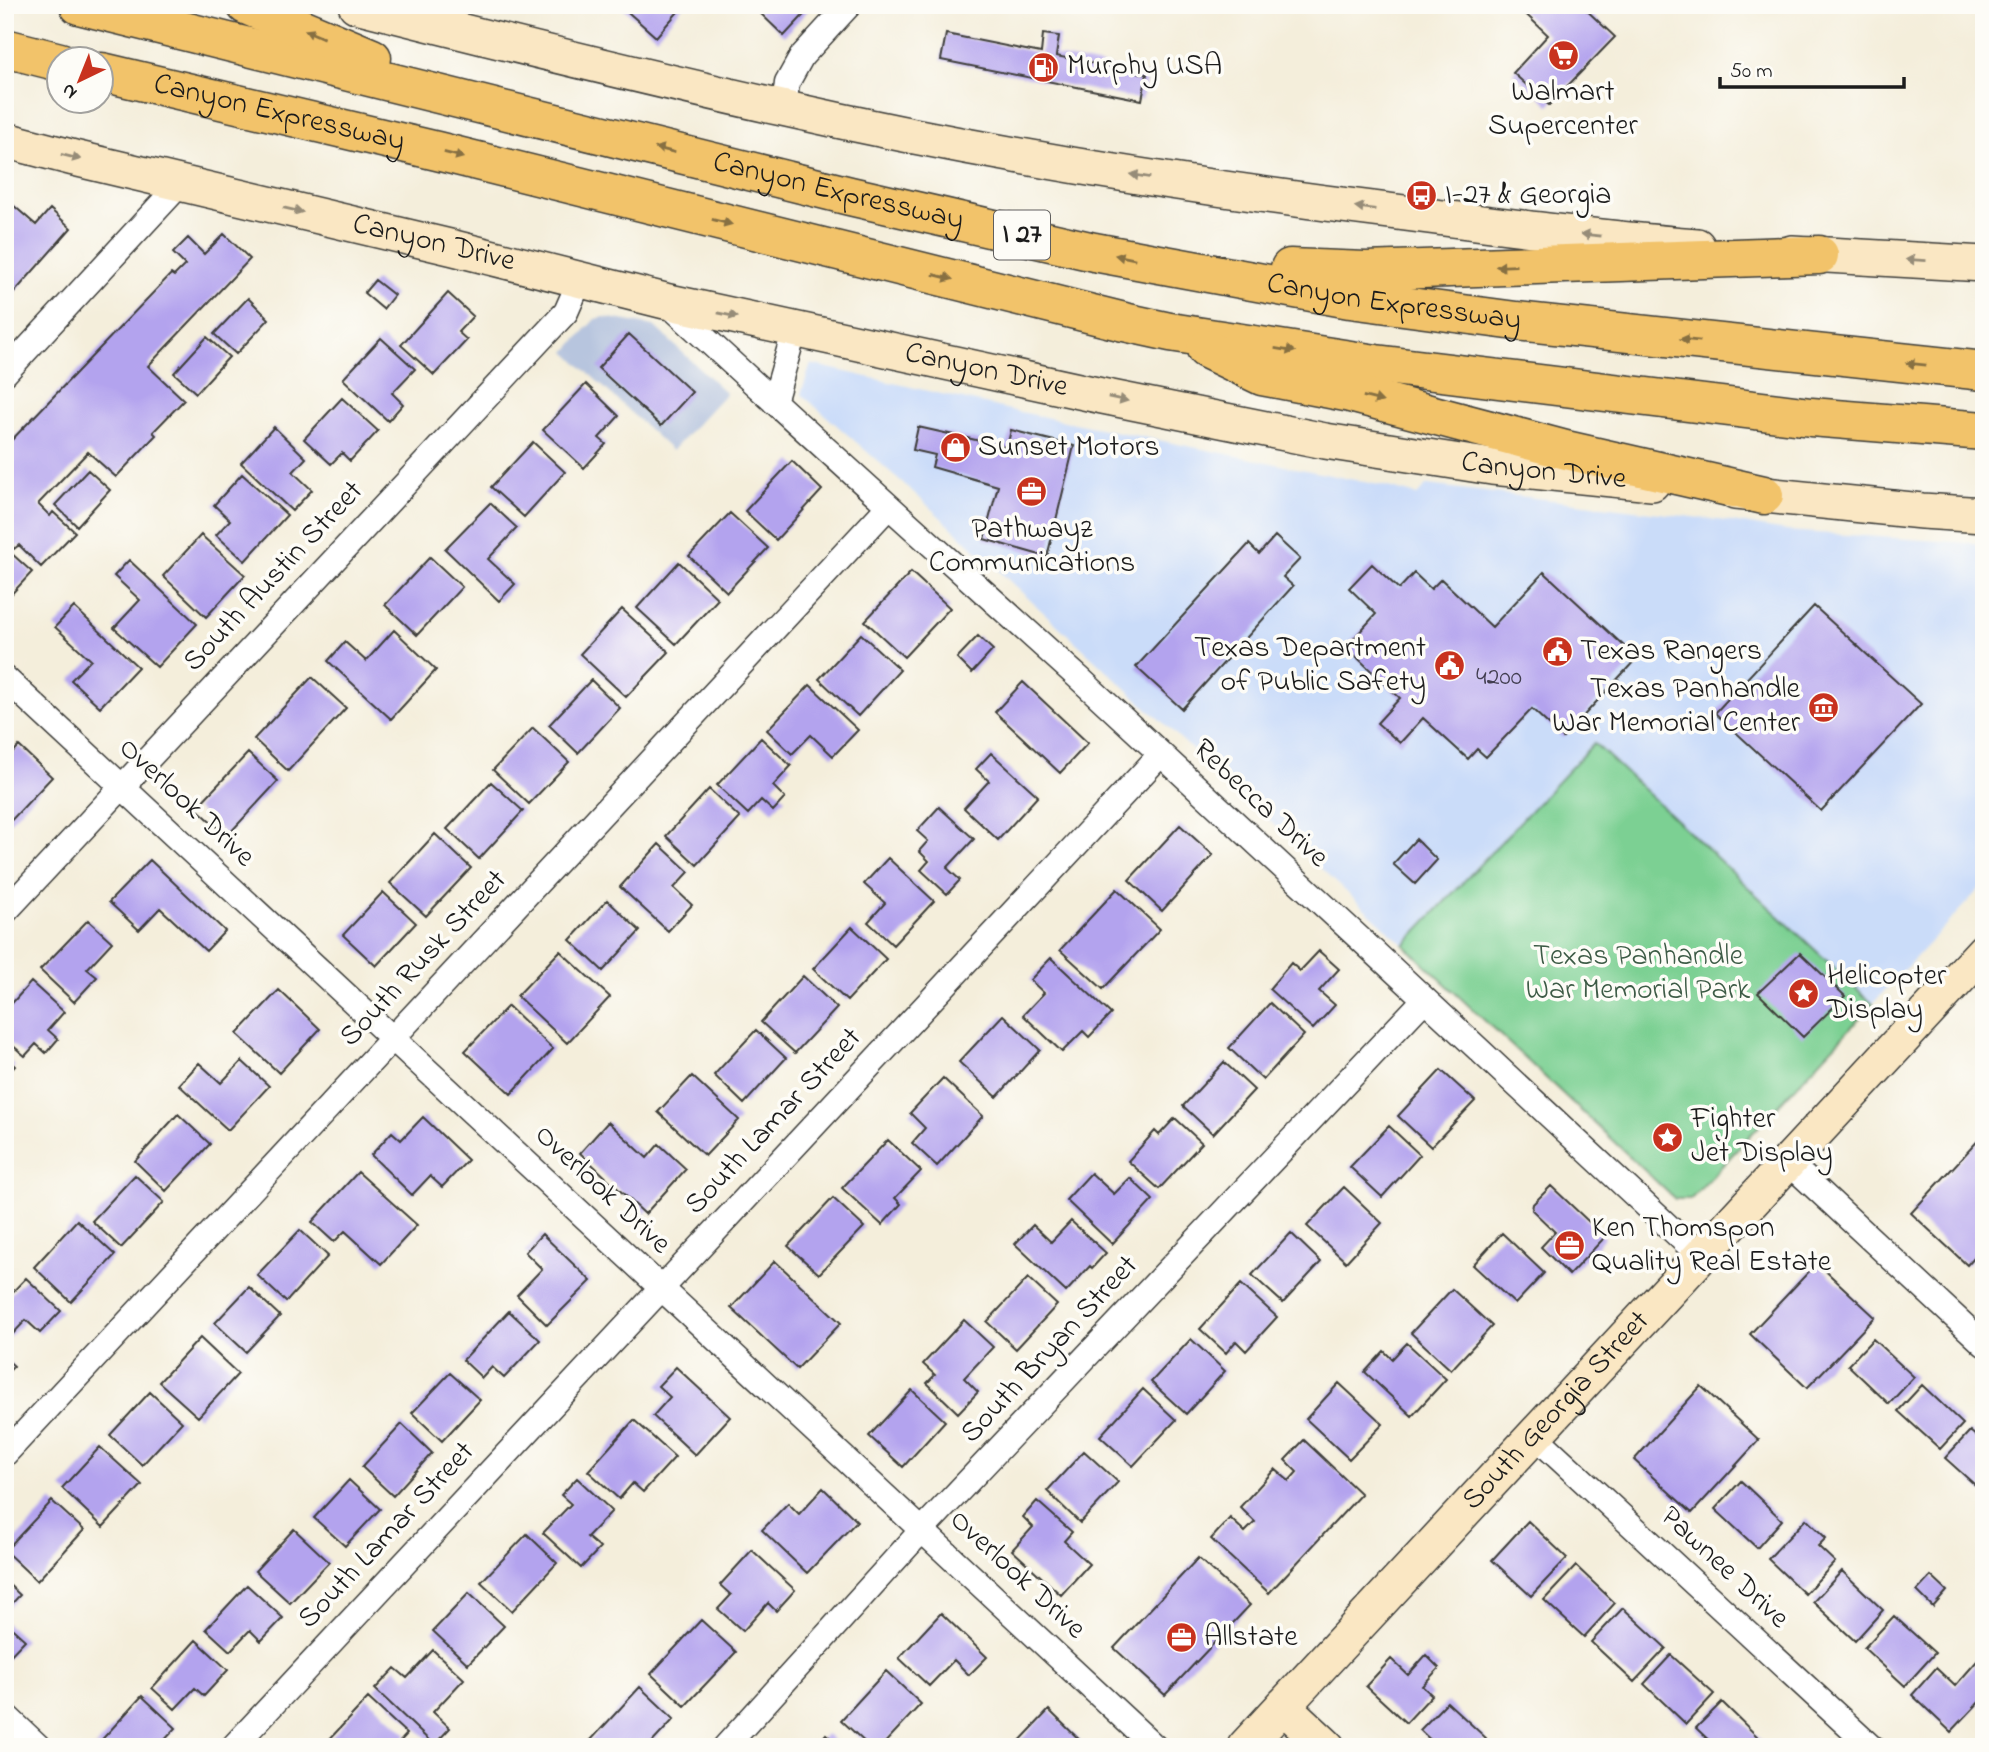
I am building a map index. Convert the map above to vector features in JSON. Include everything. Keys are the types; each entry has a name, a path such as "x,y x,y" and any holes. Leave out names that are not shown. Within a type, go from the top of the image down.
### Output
{"highway":[{"name":"Canyon Expressway","path":"79,5 850,196 1094,252 1350,299 1502,319 1984,371"},
{"path":"246,5 491,107"},
{"path":"5,48 46,58"},
{"name":"Canyon Expressway","path":"116,75 450,154 1170,332 1376,364 1811,417 1984,430"},
{"path":"5,77 46,82"},
{"path":"116,91 262,110"},
{"path":"1163,264 1366,271 1819,255"},
{"path":"1170,332 1262,376 1346,392 1566,450 1764,495"}],"main road":[{"path":"356,5 784,109 1004,153 1259,195 1671,244 1984,264"},
{"name":"Canyon Drive","path":"5,140 666,301 1325,441 1492,467 1984,515"},
{"name":"South Georgia Street","path":"1245,1747 1984,951"},
{"path":"1283,1706 1327,1747"}],"street":[{"path":"784,109 788,82 802,56 849,5"},
{"path":"5,373 181,183"},
{"name":"South Austin Street","path":"5,912 566,312 580,280"},
{"name":"Rebecca Drive","path":"666,301 888,507 1079,678 1700,1256"},
{"path":"774,402 795,329"},
{"name":"South Rusk Street","path":"5,1454 888,507"},
{"name":"Overlook Drive","path":"5,678 1155,1747"},
{"name":"South Lamar Street","path":"233,1747 1160,755"},
{"name":"South Bryan Street","path":"725,1747 922,1530 1424,1000"},
{"path":"1788,1162 1984,1344"},
{"name":"Pawnee Drive","path":"1534,1435 1871,1747"},
{"path":"5,1715 39,1747"}],"shaded area":[{"path":"604,317 654,326 726,393 672,451 566,352 595,319"},
{"path":"811,364 1015,411 1417,495 1427,485 1726,521 1786,531 1984,544 1984,884 1691,1199 1675,1199 912,491 801,394"}],"green space":[{"name":"Texas Panhandle War Memorial Park","path":"1594,743 1873,1004 1691,1199 1675,1199 1404,945"}],"building":[{"path":"620,5 684,5 656,37"},
{"path":"762,5 813,5 784,36 757,10"},
{"name":"Walmart Supercenter","path":"1516,5 1581,5 1615,37 1549,105 1513,73 1548,35"},
{"name":"Murphy USA","path":"946,34 1041,53 1043,34 1059,36 1056,56 1147,74 1142,100 941,60"},
{"path":"13,205 36,225 50,209 71,228 5,303 5,214"},
{"path":"224,234 250,259 148,366 184,400 153,432 156,435 116,477 88,452 38,504 50,516 53,512 75,532 41,567 19,545 5,555 5,447 171,274 174,276 185,265 173,253 188,238 204,254"},
{"path":"375,280 394,295 383,309 364,293"},
{"path":"448,293 473,316 458,332 467,340 434,375 401,345"},
{"path":"248,298 269,319 236,354 214,334"},
{"path":"629,334 692,392 661,426 598,368"},
{"path":"207,337 229,357 196,393 174,373"},
{"path":"381,338 415,369 392,393 403,404 388,421 343,379"},
{"path":"586,384 619,416 599,438 606,444 584,468 543,430"},
{"path":"342,398 378,431 350,461 342,453 331,464 304,439"},
{"path":"274,427 306,458 293,472 312,490 292,511 241,463"},
{"path":"918,427 1007,447 1011,430 1074,446 1047,557 984,539 998,486 932,467 935,455 913,450"},
{"path":"533,442 565,472 524,517 491,487"},
{"path":"792,461 822,490 776,540 745,511"},
{"path":"88,470 110,490 77,526 55,505"},
{"path":"242,474 287,515 245,561 216,535 230,520 214,505"},
{"path":"490,503 517,528 488,559 515,584 499,601 445,549"},
{"path":"730,513 768,548 727,592 689,556"},
{"path":"201,535 245,575 206,617 163,576"},
{"path":"1275,536 1300,559 1283,577 1293,586 1182,709 1136,667 1249,544 1259,554"},
{"path":"11,553 32,572 5,601 5,560"},
{"path":"430,557 462,587 417,635 385,605"},
{"path":"129,560 197,624 157,667 114,628 140,600 114,576"},
{"path":"679,562 718,599 676,644 637,608"},
{"path":"1372,564 1399,589 1414,573 1431,589 1441,579 1492,627 1544,572 1637,658 1563,738 1532,709 1486,757 1477,749 1468,759 1423,718 1400,743 1377,723 1400,698 1346,647 1376,614 1349,588"},
{"path":"911,572 950,608 904,657 865,621"},
{"path":"1814,606 1921,704 1821,811 1715,713"},
{"path":"74,607 138,667 100,707 71,680 91,660 55,627"},
{"path":"622,609 669,652 626,697 580,654"},
{"path":"394,630 436,670 391,719 328,661 345,642 366,661"},
{"path":"861,634 900,670 858,716 819,679"},
{"path":"978,636 993,650 972,673 957,658"},
{"path":"312,677 346,708 288,771 254,739"},
{"path":"591,680 620,708 578,753 549,725"},
{"path":"1023,682 1088,743 1060,773 995,712"},
{"path":"810,685 858,730 833,756 811,735 792,754 767,730"},
{"path":"533,728 569,762 529,804 493,770"},
{"path":"761,738 791,766 773,786 785,798 773,811 761,800 748,814 717,785"},
{"path":"19,746 52,777 5,827 5,761"},
{"path":"248,753 278,781 227,836 196,808"},
{"path":"991,753 1038,796 998,840 964,808 989,781 976,769"},
{"path":"491,782 523,811 479,859 447,829"},
{"path":"709,789 740,818 697,865 666,836"},
{"path":"939,807 974,839 947,868 960,880 947,894 921,870 929,861 919,851 928,841 917,831"},
{"path":"1180,825 1213,855 1162,911 1129,880"},
{"path":"435,834 471,868 426,916 390,883"},
{"path":"1416,839 1437,860 1415,884 1393,864"},
{"path":"659,844 689,872 674,888 692,905 668,931 620,887"},
{"path":"888,858 934,901 893,945 868,922 885,903 864,884"},
{"path":"150,860 225,931 206,951 160,908 139,930 109,902"},
{"path":"1117,889 1160,929 1103,989 1060,950"},
{"path":"383,892 416,923 376,966 343,935"},
{"path":"607,900 640,931 603,971 570,940"},
{"path":"88,920 112,942 87,969 97,977 74,1002 40,970"},
{"path":"852,927 886,959 847,1001 813,969"},
{"path":"560,951 610,997 567,1043 517,996"},
{"path":"1319,951 1339,969 1319,991 1335,1005 1313,1029 1269,989 1291,963 1300,971"},
{"path":"1800,953 1845,996 1803,1037 1758,993"},
{"path":"1051,958 1111,1014 1089,1037 1083,1031 1062,1052 1023,1015 1044,993 1030,980"},
{"path":"803,976 837,1008 795,1053 761,1022"},
{"path":"31,982 64,1012 48,1030 58,1039 46,1053 36,1044 25,1056 5,1039 5,1011"},
{"path":"279,990 320,1029 279,1073 237,1034"},
{"path":"1270,1003 1304,1035 1263,1080 1229,1048"},
{"path":"508,1006 553,1049 511,1094 465,1051"},
{"path":"1003,1015 1040,1050 997,1097 959,1062"},
{"path":"756,1030 786,1058 744,1104 714,1075"},
{"path":"5,1057 15,1066 5,1077"},
{"path":"242,1061 269,1086 228,1130 179,1085 199,1063 221,1083"},
{"path":"1224,1062 1254,1090 1213,1134 1183,1106"},
{"path":"1441,1070 1475,1101 1431,1147 1398,1116"},
{"path":"692,1076 739,1120 705,1156 658,1112"},
{"path":"943,1078 983,1116 937,1166 912,1143 925,1128 910,1113"},
{"path":"178,1114 210,1144 166,1191 135,1161"},
{"path":"423,1117 468,1160 442,1187 430,1176 412,1195 371,1155 392,1132 401,1140"},
{"path":"1175,1118 1202,1143 1159,1189 1128,1161 1155,1131 1159,1135"},
{"path":"608,1122 647,1158 659,1144 686,1169 645,1214 580,1153"},
{"path":"1389,1126 1420,1155 1382,1197 1350,1167"},
{"path":"1984,1134 1984,1246 1967,1265 1911,1213"},
{"path":"888,1140 921,1171 895,1198 901,1204 882,1225 842,1188"},
{"path":"358,1172 417,1225 381,1264 345,1231 334,1242 312,1222"},
{"path":"1091,1173 1114,1194 1130,1178 1153,1200 1112,1244 1066,1200"},
{"path":"135,1175 164,1202 121,1248 92,1221"},
{"path":"1551,1186 1605,1237 1569,1275 1541,1247 1555,1232 1532,1210 1533,1204"},
{"path":"1344,1187 1382,1223 1346,1262 1307,1226"},
{"path":"833,1198 864,1227 819,1274 788,1246"},
{"path":"77,1220 115,1255 71,1302 34,1267"},
{"path":"1071,1221 1106,1253 1066,1292 1015,1244 1033,1225 1051,1242"},
{"path":"300,1230 328,1256 286,1302 257,1275"},
{"path":"1291,1233 1321,1262 1283,1303 1252,1275"},
{"path":"1502,1233 1544,1273 1515,1304 1473,1265"},
{"path":"542,1234 591,1281 547,1325 517,1295 542,1269 525,1252"},
{"path":"775,1261 841,1323 797,1369 731,1308"},
{"path":"1817,1263 1875,1317 1807,1388 1750,1334"},
{"path":"26,1278 61,1311 40,1333 26,1320 9,1338 5,1335 5,1300"},
{"path":"1028,1278 1057,1305 1016,1349 987,1322"},
{"path":"1241,1284 1277,1317 1246,1351 1236,1341 1226,1353 1200,1329"},
{"path":"249,1287 280,1316 246,1352 215,1323"},
{"path":"1452,1289 1492,1326 1451,1370 1411,1333"},
{"path":"509,1311 540,1340 504,1378 492,1367 482,1378 463,1360"},
{"path":"964,1320 993,1347 964,1378 978,1392 958,1413 927,1383 935,1375 923,1364"},
{"path":"200,1338 238,1374 198,1417 159,1382"},
{"path":"1191,1339 1225,1371 1186,1414 1151,1382"},
{"path":"1873,1339 1914,1377 1889,1404 1848,1365"},
{"path":"1407,1343 1446,1379 1412,1416 1365,1372 1384,1351 1392,1359"},
{"path":"5,1358 14,1366 5,1375"},
{"path":"676,1367 730,1417 695,1455 653,1416 670,1397 658,1386"},
{"path":"450,1373 480,1400 442,1441 412,1413"},
{"path":"1339,1383 1383,1424 1349,1459 1306,1419"},
{"path":"1922,1385 1963,1424 1940,1449 1898,1411"},
{"path":"1701,1386 1759,1440 1692,1513 1634,1460"},
{"path":"1143,1389 1176,1420 1133,1466 1100,1436"},
{"path":"912,1390 945,1421 903,1467 869,1436"},
{"path":"150,1392 182,1422 142,1465 110,1435"},
{"path":"634,1420 675,1457 643,1492 633,1483 619,1499 588,1471"},
{"path":"402,1424 432,1453 393,1496 362,1467"},
{"path":"1970,1431 1984,1443 1984,1493 1945,1458"},
{"path":"1304,1440 1361,1494 1269,1593 1211,1539 1230,1518 1245,1532 1255,1522 1240,1507 1275,1469 1289,1481 1297,1472 1285,1460"},
{"path":"100,1447 142,1485 103,1527 62,1488"},
{"path":"1084,1451 1118,1482 1080,1523 1047,1491"},
{"path":"577,1478 612,1511 587,1537 600,1548 581,1568 543,1533 571,1504 561,1495"},
{"path":"349,1480 380,1509 345,1546 314,1518"},
{"path":"1741,1481 1782,1520 1757,1548 1715,1509"},
{"path":"823,1488 857,1521 807,1573 762,1530 788,1503 799,1514"},
{"path":"52,1501 84,1530 37,1581 5,1551"},
{"path":"1037,1501 1072,1532 1064,1541 1089,1564 1061,1595 1012,1550 1033,1527 1023,1517"},
{"path":"1806,1519 1826,1538 1818,1546 1835,1562 1805,1594 1768,1559"},
{"path":"1528,1521 1567,1558 1531,1596 1492,1560"},
{"path":"294,1529 329,1562 290,1603 255,1571"},
{"path":"527,1534 557,1563 512,1611 481,1582"},
{"path":"752,1550 795,1590 776,1611 768,1603 743,1631 718,1609 731,1595 720,1585"},
{"path":"1198,1558 1250,1605 1165,1695 1114,1648"},
{"path":"1576,1566 1615,1603 1584,1637 1544,1600"},
{"path":"1842,1571 1883,1610 1855,1641 1813,1602"},
{"path":"1931,1576 1947,1591 1933,1607 1917,1591"},
{"path":"5,1581 20,1595 5,1611"},
{"path":"247,1585 283,1618 261,1641 250,1630 230,1651 206,1629"},
{"path":"469,1593 504,1626 468,1664 433,1631"},
{"path":"1623,1608 1666,1648 1634,1682 1591,1642"},
{"path":"941,1613 987,1657 969,1675 954,1660 929,1686 899,1658"},
{"path":"1894,1616 1935,1653 1905,1686 1864,1648"},
{"path":"701,1620 736,1652 685,1706 651,1674"},
{"path":"5,1622 25,1640 5,1661"},
{"path":"196,1640 228,1670 204,1696 195,1688 175,1709 152,1688"},
{"path":"433,1650 464,1679 433,1712 450,1728 434,1745 375,1689 395,1668 407,1678"},
{"path":"1426,1655 1439,1668 1422,1686 1432,1695 1406,1723 1366,1686 1391,1659 1408,1675"},
{"path":"1671,1655 1714,1694 1686,1724 1644,1684"},
{"path":"1977,1661 1984,1667 1984,1697 1951,1732 1912,1695 1936,1668 1955,1686"},
{"path":"886,1671 921,1704 881,1747 870,1747 841,1720"},
{"path":"640,1687 674,1719 648,1747 596,1747 590,1741"},
{"path":"142,1696 176,1728 158,1747 95,1747"},
{"path":"368,1698 407,1734 395,1747 328,1747 325,1744"},
{"path":"1447,1702 1486,1738 1479,1747 1438,1747 1420,1730"},
{"path":"1722,1702 1762,1741 1757,1747 1716,1747 1696,1728"},
{"path":"1049,1710 1055,1716 1087,1747 1014,1747"},
{"path":"826,1734 840,1747 815,1747"}],"place":[{"name":"Walmart Supercenter","path":"1563,55"},
{"name":"Murphy USA","path":"1044,67"},
{"name":"I-27 & Georgia","path":"1422,196"},
{"name":"Sunset Motors","path":"955,448"},
{"name":"Pathwayz Communications","path":"1032,492"},
{"name":"Texas Rangers","path":"1557,652"},
{"name":"Texas Department of Public Safety","path":"1449,666"},
{"name":"Texas Panhandle War Memorial Center","path":"1823,707"},
{"name":"Helicopter Display","path":"1804,994"},
{"name":"Fighter Jet Display","path":"1668,1137"},
{"name":"Ken Thomspon Quality Real Estate","path":"1569,1246"},
{"name":"Allstate","path":"1181,1638"}]}
